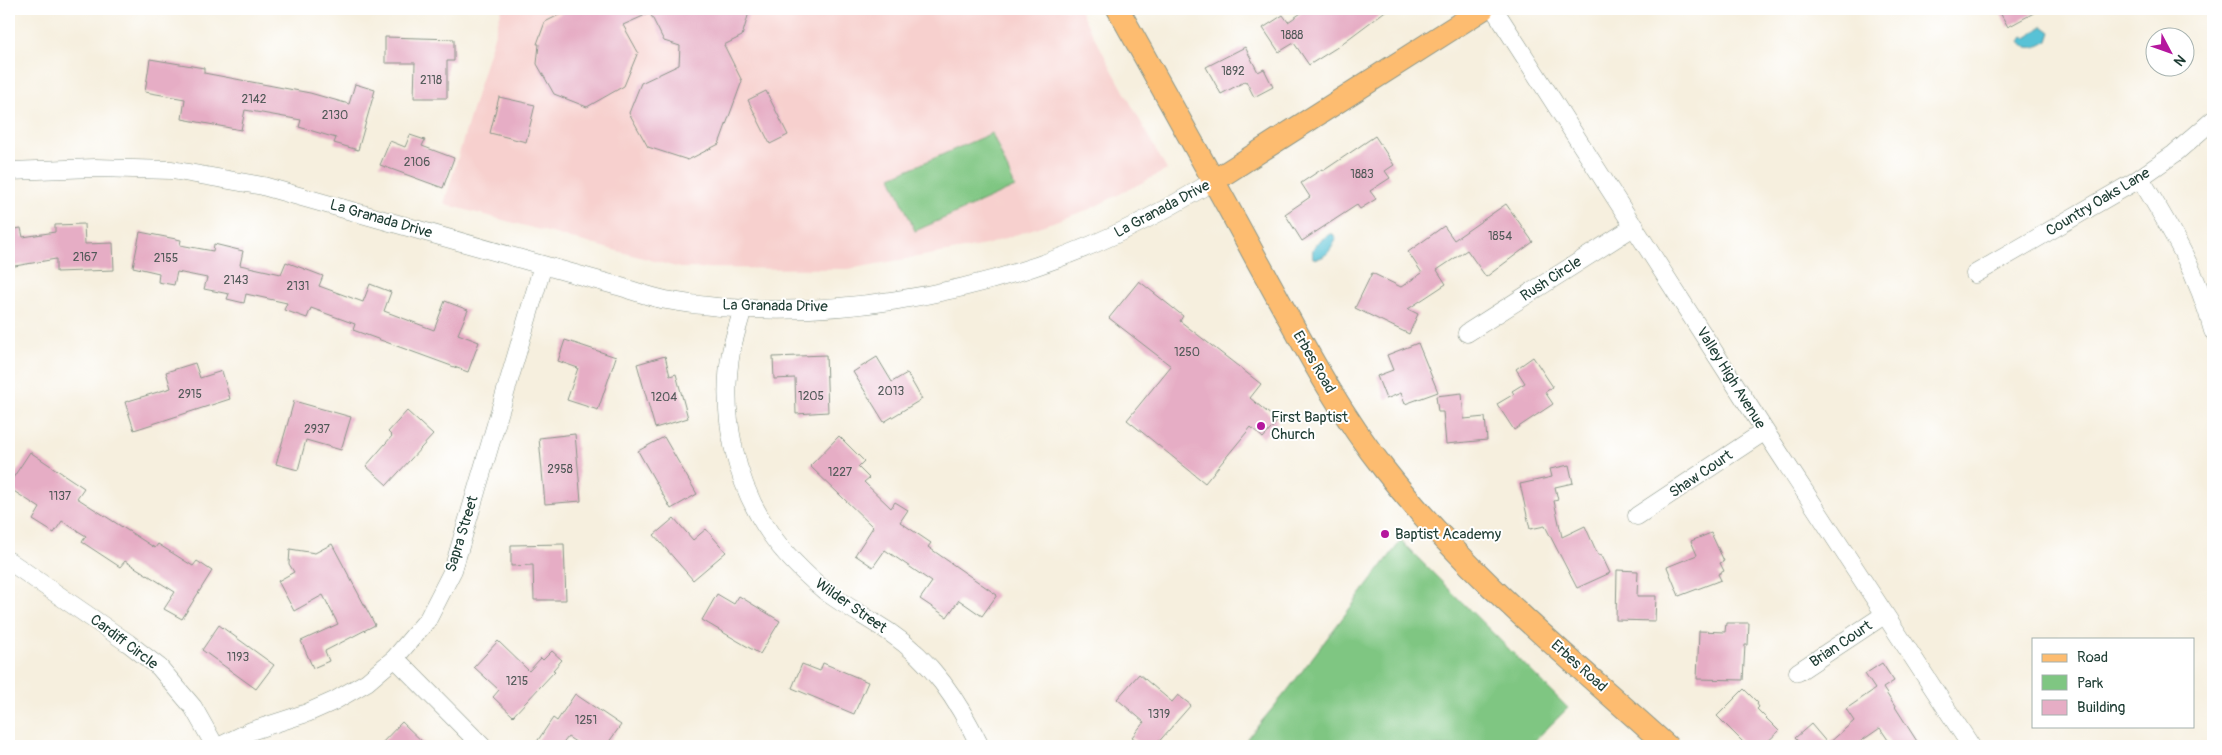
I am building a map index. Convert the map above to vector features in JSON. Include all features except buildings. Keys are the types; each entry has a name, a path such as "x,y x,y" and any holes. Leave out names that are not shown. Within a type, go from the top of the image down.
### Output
{"main road":[{"name":"Erbes Road","path":"1118,9 1215,180 1312,361 1348,418 1383,468 1432,527 1466,563 1667,746"},
{"name":"La Granada Drive","path":"1215,180 1483,9"}],"street":[{"name":"Valley High Avenue","path":"1494,9 1884,615 1971,746"},
{"name":"Country Oaks Lane","path":"1975,274 2140,178 2174,154 2213,120"},
{"name":"La Granada Drive","path":"9,171 95,168 172,170 219,177 263,186 665,300 743,308 807,308 870,303 932,294 989,280 1050,261 1113,236 1161,212 1215,180"},
{"path":"2140,178 2181,246 2207,308 2213,331"},
{"name":"Rush Circle","path":"1467,333 1635,226"},
{"name":"Sapra Street","path":"220,746 251,730 308,713 367,682 395,658 428,619 453,570 543,265"},
{"name":"Wilder Street","path":"743,308 731,353 727,399 732,444 747,490 770,533 797,566 827,592 890,632 913,650 940,678 963,711 980,746"},
{"name":"Shaw Court","path":"1636,516 1765,431"},
{"name":"Cardiff Circle","path":"9,561 128,643 159,667 193,707 215,746"},
{"name":"Brian Court","path":"1798,672 1884,615"},
{"path":"395,658 482,746"}],"shaded area":[{"path":"502,9 1079,9 1167,170 1090,209 986,245 848,269 680,268 444,204"}],"green space":[{"path":"992,133 1015,187 915,231 891,177"},
{"path":"1401,541 1568,708 1529,746 1241,746 1287,691"}],"water":[{"path":"2043,26 2051,32 2048,41 2037,47 2030,47 2020,41 2023,36 2028,37"},
{"path":"1333,234 1336,238 1333,246 1321,258 1313,258 1314,247 1319,241"}],"place":[{"name":"First Baptist Church","path":"1261,426"},
{"name":"Baptist Academy","path":"1385,534"}]}
